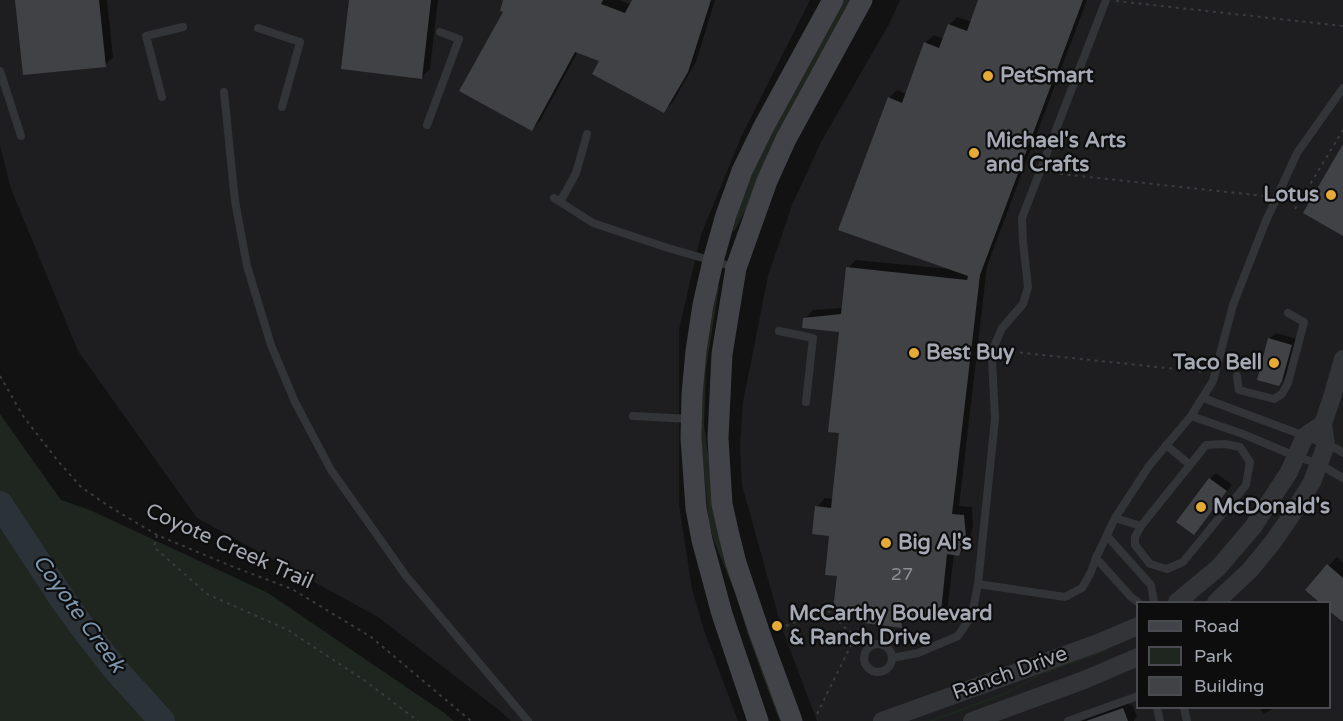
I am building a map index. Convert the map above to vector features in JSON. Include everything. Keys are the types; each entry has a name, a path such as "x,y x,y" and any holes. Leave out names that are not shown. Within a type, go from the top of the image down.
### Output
{"main road":[{"path":"758,721 722,614 696,508 692,419 696,351 713,261 742,171 786,83 833,0"},
{"path":"792,721 736,563 722,504 718,438 722,354 736,268 767,182 786,139 862,0"}],"street":[{"path":"1218,601 1250,570 1273,542 1312,482 1326,445 1323,424 1343,359"},
{"path":"1179,601 1218,568 1253,527 1289,472 1305,436 1323,424"},
{"name":"Ranch Drive","path":"882,721 1098,643 1136,626"},
{"name":"Ranch Drive","path":"975,720 1084,680 1136,657"}],"lane":[{"path":"892,658 918,653 958,636 972,615 978,584 996,419 993,349 1002,328 1023,304 1028,287 1022,218 1106,0"},
{"path":"162,97 146,36 183,27"},
{"path":"258,28 300,42 282,107"},
{"path":"427,125 459,39 440,32"},
{"path":"0,71 21,136"},
{"path":"978,584 1065,597 1082,588 1115,518 1149,466 1191,416 1213,381 1233,305 1265,222 1297,153 1343,88"},
{"path":"224,92 235,201 247,266 271,345 295,402 331,470 406,576 528,721"},
{"path":"587,134 576,172 557,200 593,223 736,268"},
{"path":"1237,376 1239,390 1274,399 1282,394 1288,383 1304,322 1288,313"},
{"path":"779,332 813,338 806,402"},
{"path":"1203,398 1305,436 1343,453"},
{"path":"633,416 692,419"},
{"path":"1191,416 1319,464 1343,478"},
{"path":"1225,444 1240,447 1250,462 1246,485 1184,562 1167,569 1150,564 1135,545 1135,537 1141,526 1190,464 1206,445 1225,444"},
{"path":"1166,445 1190,464"},
{"path":"1115,518 1141,526"},
{"path":"1107,536 1151,585 1154,601"},
{"path":"1096,558 1136,601"},
{"path":"875,644 889,648 892,658 892,663 880,672 870,669 865,660 870,647 875,644"},
{"path":"1068,721 1136,696"}],"path":[{"path":"1113,0 1343,26"},
{"path":"1295,209 1343,130"},
{"path":"1042,166 1060,174 1264,196 1275,200"},
{"path":"993,349 1216,373"},
{"name":"Coyote Creek Trail","path":"0,376 23,416 81,488 157,535 292,589 371,638 471,721"},
{"path":"157,535 154,547 207,594 288,630 364,680 418,721"},
{"path":"779,629 820,610 830,612 843,626 875,644"},
{"path":"817,714 856,635"}],"shaded area":[{"path":"0,0 810,0 742,135 701,235 679,329 679,505 692,589 704,630 738,721 511,721 378,617 197,518 78,351 11,189 0,145"},
{"path":"900,0 1343,0 1343,721 817,721 781,626 742,485 740,447 743,402 768,276 792,205 821,142 889,24"}],"green space":[{"path":"844,0 856,0 733,231 738,210 760,154"},
{"path":"717,286 719,287 706,368 704,426 707,447 780,721 709,523 702,451 702,400 706,351"},
{"path":"0,414 61,500 90,510 268,593 454,721 0,721"},
{"path":"1108,648 1107,651 1041,675 1005,695 934,721 928,721 1014,689 1039,674"}],"building":[{"path":"15,0 99,0 106,67 23,75"},
{"path":"349,0 431,0 422,79 341,69"},
{"path":"503,0 603,0 601,4 625,13 632,0 711,0 688,72 664,113 592,74 599,61 575,52 532,131 459,91 503,12 500,11"},
{"path":"978,0 1083,0 980,275 952,514 964,515 966,536 959,556 947,554 940,621 901,617 902,628 864,623 867,614 833,610 837,576 825,575 829,536 812,534 815,506 831,508 839,433 828,432 839,332 802,328 803,318 841,314 846,267 967,280 968,276 838,230 888,97 902,103 924,42 939,48 948,24 967,31"},
{"path":"1343,144 1343,236 1303,213"},
{"name":"Taco Bell","path":"1268,338 1292,345 1279,386 1257,380"},
{"name":"McDonald's","path":"1209,478 1227,491 1194,535 1176,522"},
{"path":"1327,564 1343,578 1343,622 1331,613 1331,601 1318,601 1305,590"},
{"path":"1123,708 1128,721 1086,721"}],"waterway":[{"name":"Coyote Creek","path":"0,504 89,636 162,721"}],"place":[{"name":"PetSmart","path":"988,76"},
{"name":"Michael's Arts and Crafts","path":"974,153"},
{"name":"Lotus","path":"1331,195"},
{"name":"Best Buy","path":"914,353"},
{"name":"Taco Bell","path":"1274,363"},
{"name":"McDonald's","path":"1201,507"},
{"name":"Big Al's","path":"886,543"},
{"name":"McCarthy Boulevard & Ranch Drive","path":"777,626"}]}
